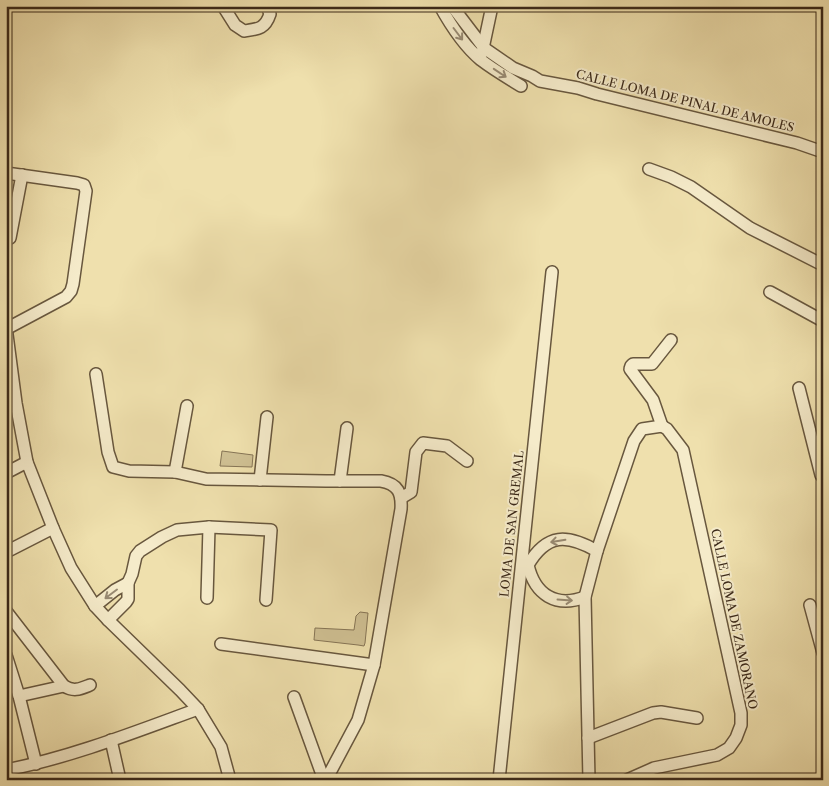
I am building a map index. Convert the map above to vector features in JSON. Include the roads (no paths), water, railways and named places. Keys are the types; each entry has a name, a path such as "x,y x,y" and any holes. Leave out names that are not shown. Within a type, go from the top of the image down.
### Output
{"street":[{"path":"223,6 235,25 244,31 258,29 267,22 270,14 267,6"},
{"path":"440,6 465,44 540,81"},
{"path":"452,6 482,53 521,86"},
{"path":"482,53 492,6"},
{"path":"521,86 526,74"},
{"path":"521,86 540,81"},
{"name":"CALLE LOMA DE PINAL DE AMOLES","path":"540,81 578,88 797,143 823,152"},
{"path":"650,169 691,187 750,228 823,265"},
{"path":"6,173 77,183 84,185 86,191 71,291 66,297 7,328 11,404 27,462 71,568 95,606 198,710 221,747 230,780"},
{"path":"10,238 22,175"},
{"name":"LOMA DE SAN GREMAL","path":"499,780 525,564 552,272"},
{"path":"770,292 823,321"},
{"path":"589,780 585,597 597,551 634,441 642,429 662,426 653,400 630,369 631,366 633,364 652,364 671,340"},
{"path":"96,374 108,452 113,467 129,471 175,472 206,479 381,480 397,488 402,498 401,509 374,665 358,720 325,780"},
{"path":"799,388 821,475 823,475"},
{"path":"175,472 187,406"},
{"path":"260,480 267,417"},
{"name":"CALLE LOMA DE ZAMORANO","path":"627,780 654,768 717,755 729,748 741,726 741,712 683,450 667,429 662,426"},
{"path":"340,481 346,428"},
{"path":"402,498 411,492 416,452 423,443 447,446 467,461"},
{"path":"6,473 27,462"},
{"path":"208,598 209,526"},
{"path":"108,620 128,599 128,583 136,556 140,551 176,530 209,526 271,530 266,600"},
{"path":"6,552 53,528"},
{"path":"585,597 575,601 554,600 548,597 538,589 525,564 541,548 553,540 560,539 584,544 597,551"},
{"path":"95,606 115,590 128,583"},
{"path":"810,605 823,653"},
{"path":"6,611 64,686 78,690 90,684"},
{"path":"222,644 374,665"},
{"path":"6,655 19,696 36,764"},
{"path":"19,696 64,686"},
{"path":"294,697 325,780"},
{"path":"6,770 36,764 198,710"},
{"path":"588,738 661,712 697,718"},
{"path":"111,740 120,780"}]}
